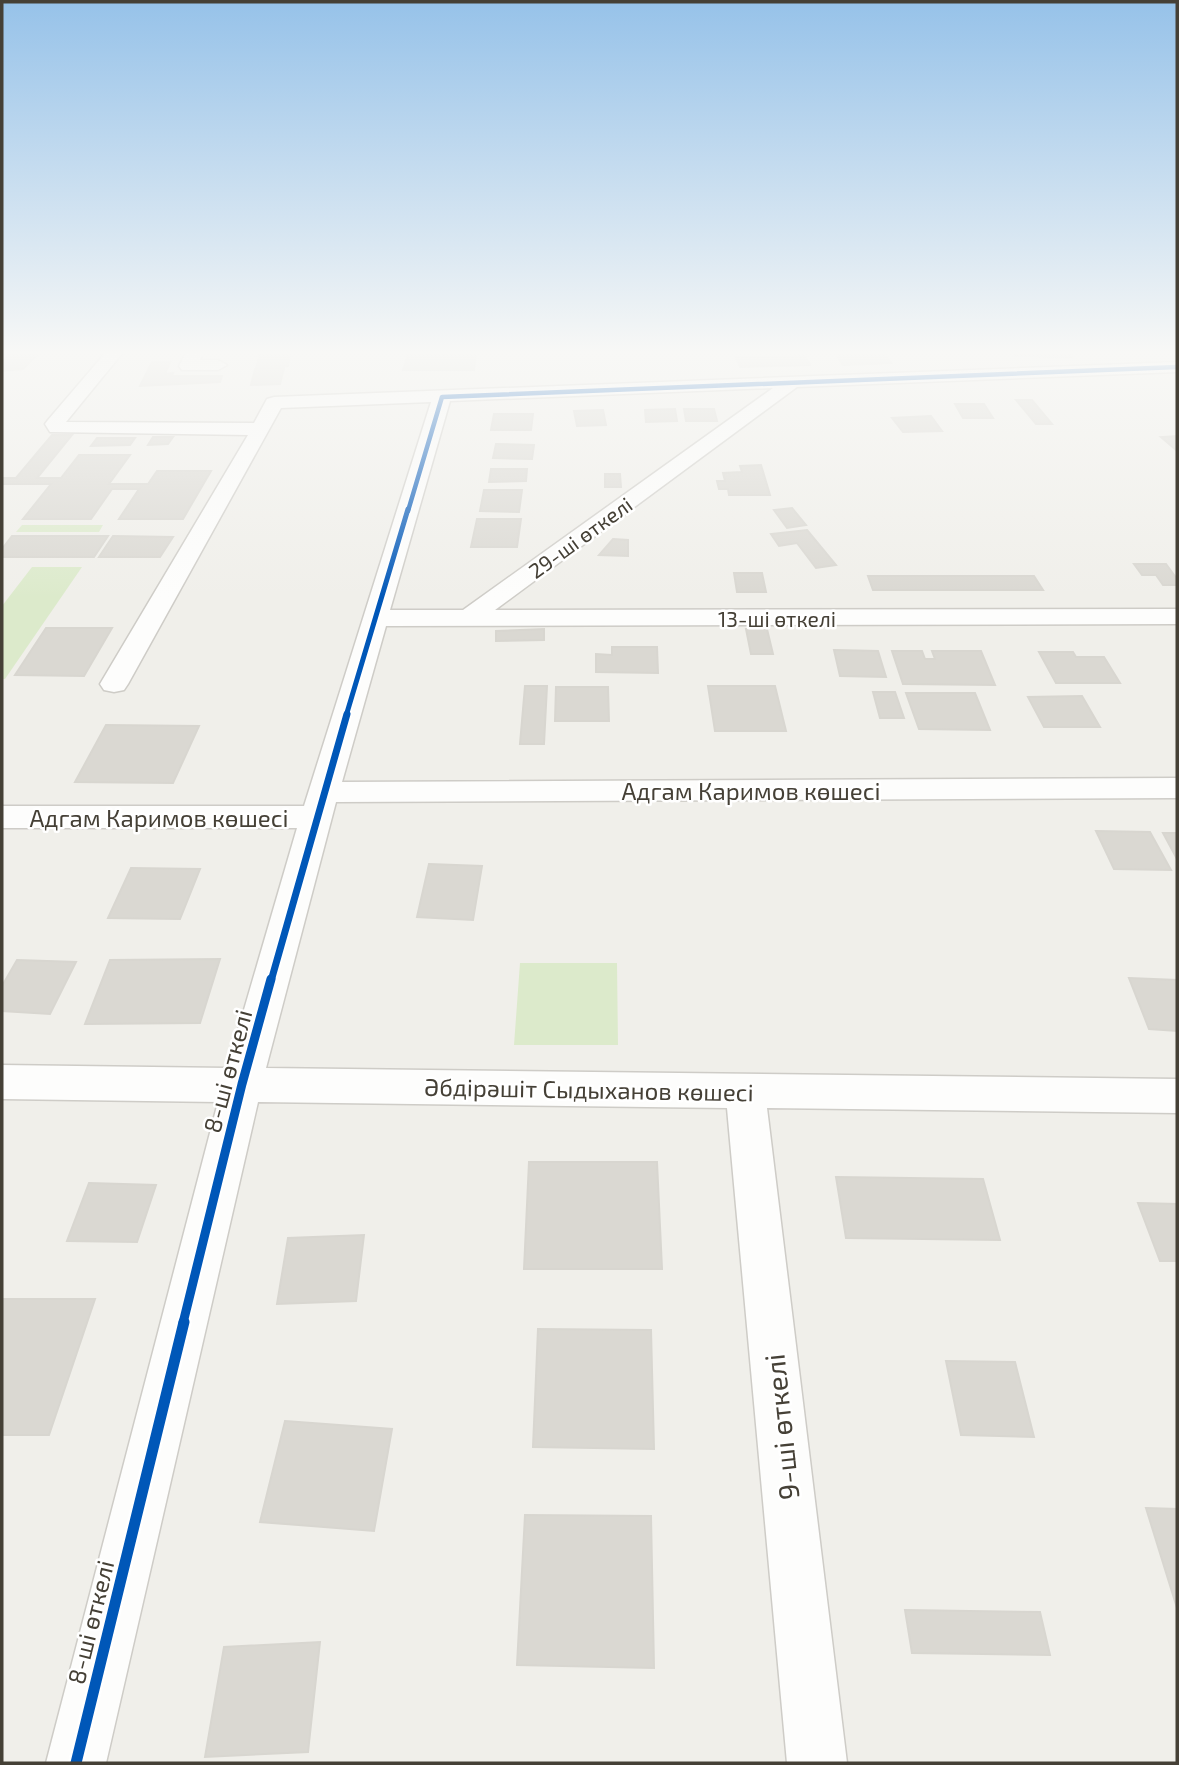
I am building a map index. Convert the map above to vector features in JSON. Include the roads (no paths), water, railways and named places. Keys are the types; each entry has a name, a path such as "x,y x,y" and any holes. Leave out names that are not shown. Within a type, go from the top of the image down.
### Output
{"street":[{"path":"114,684 258,433"},
{"name":"8-ші өткелі","path":"76,1763 242,1084 320,805 431,433"},
{"name":"29-ші өткелі","path":"469,618 723,433"},
{"name":"13-ші өткелі","path":"376,618 1177,617"},
{"name":"Адгам Каримов көшесі","path":"2,817 320,805 1177,788"},
{"name":"Әбдірәшіт Сыдыханов көшесі","path":"2,1082 1177,1096"},
{"name":"9-ші өткелі","path":"745,1091 817,1763"}]}
